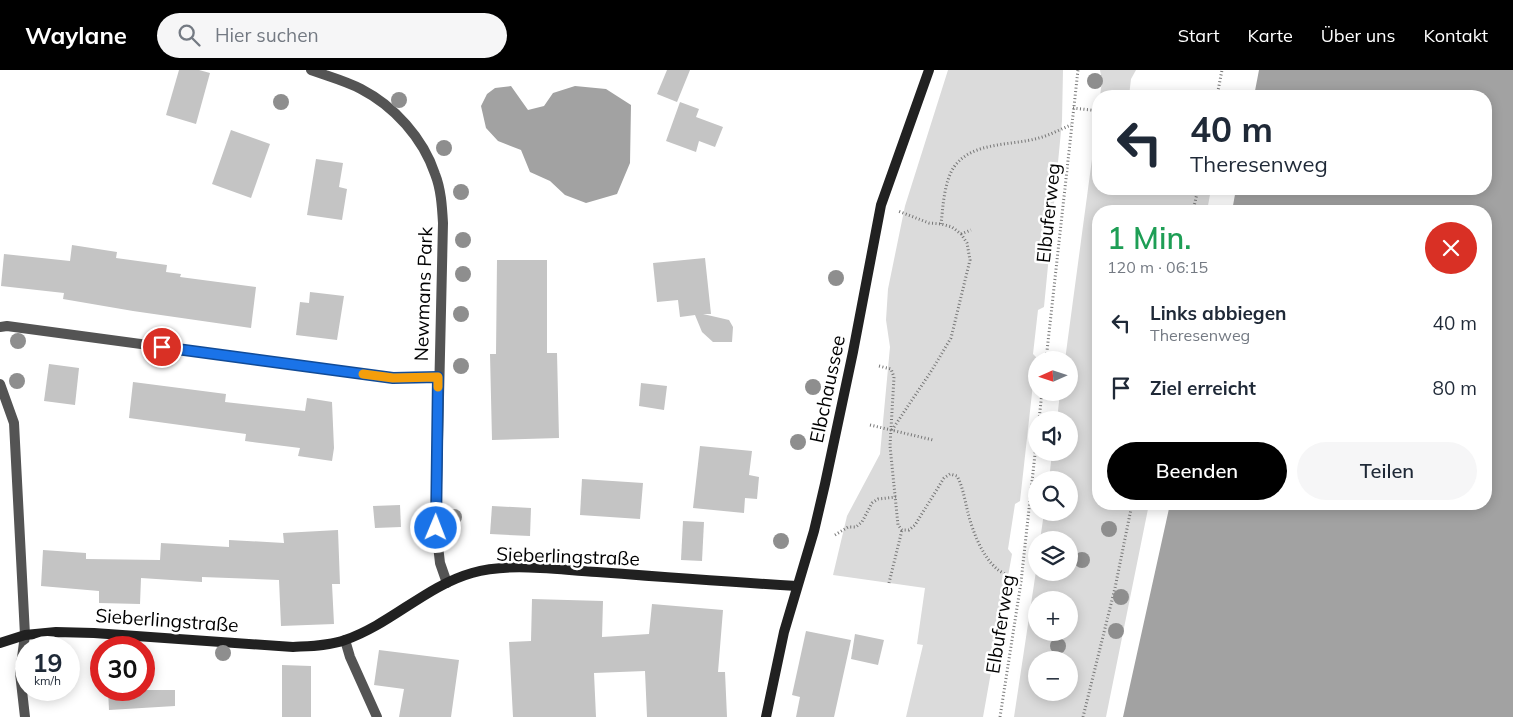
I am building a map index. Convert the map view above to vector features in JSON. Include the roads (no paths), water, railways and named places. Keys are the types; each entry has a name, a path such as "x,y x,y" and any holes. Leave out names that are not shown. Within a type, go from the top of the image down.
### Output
{"street":[{"name":"Newmans Park","path":"311,70 360,88 395,112 416,138 435,173 441,196 443,223 436,528 440,563 447,582"},
{"name":"Elbchaussee","path":"766,717 784,632 814,531 825,484 881,205 929,70"},
{"path":"0,327 17,327 393,378 438,377"},
{"path":"0,384 14,423 25,635 20,673 25,717"},
{"name":"Sieberlingstraße","path":"0,643 25,635 56,632 293,647 318,646 344,640 386,620 447,582 473,572 499,568 797,586"},
{"path":"344,640 377,717"}]}
